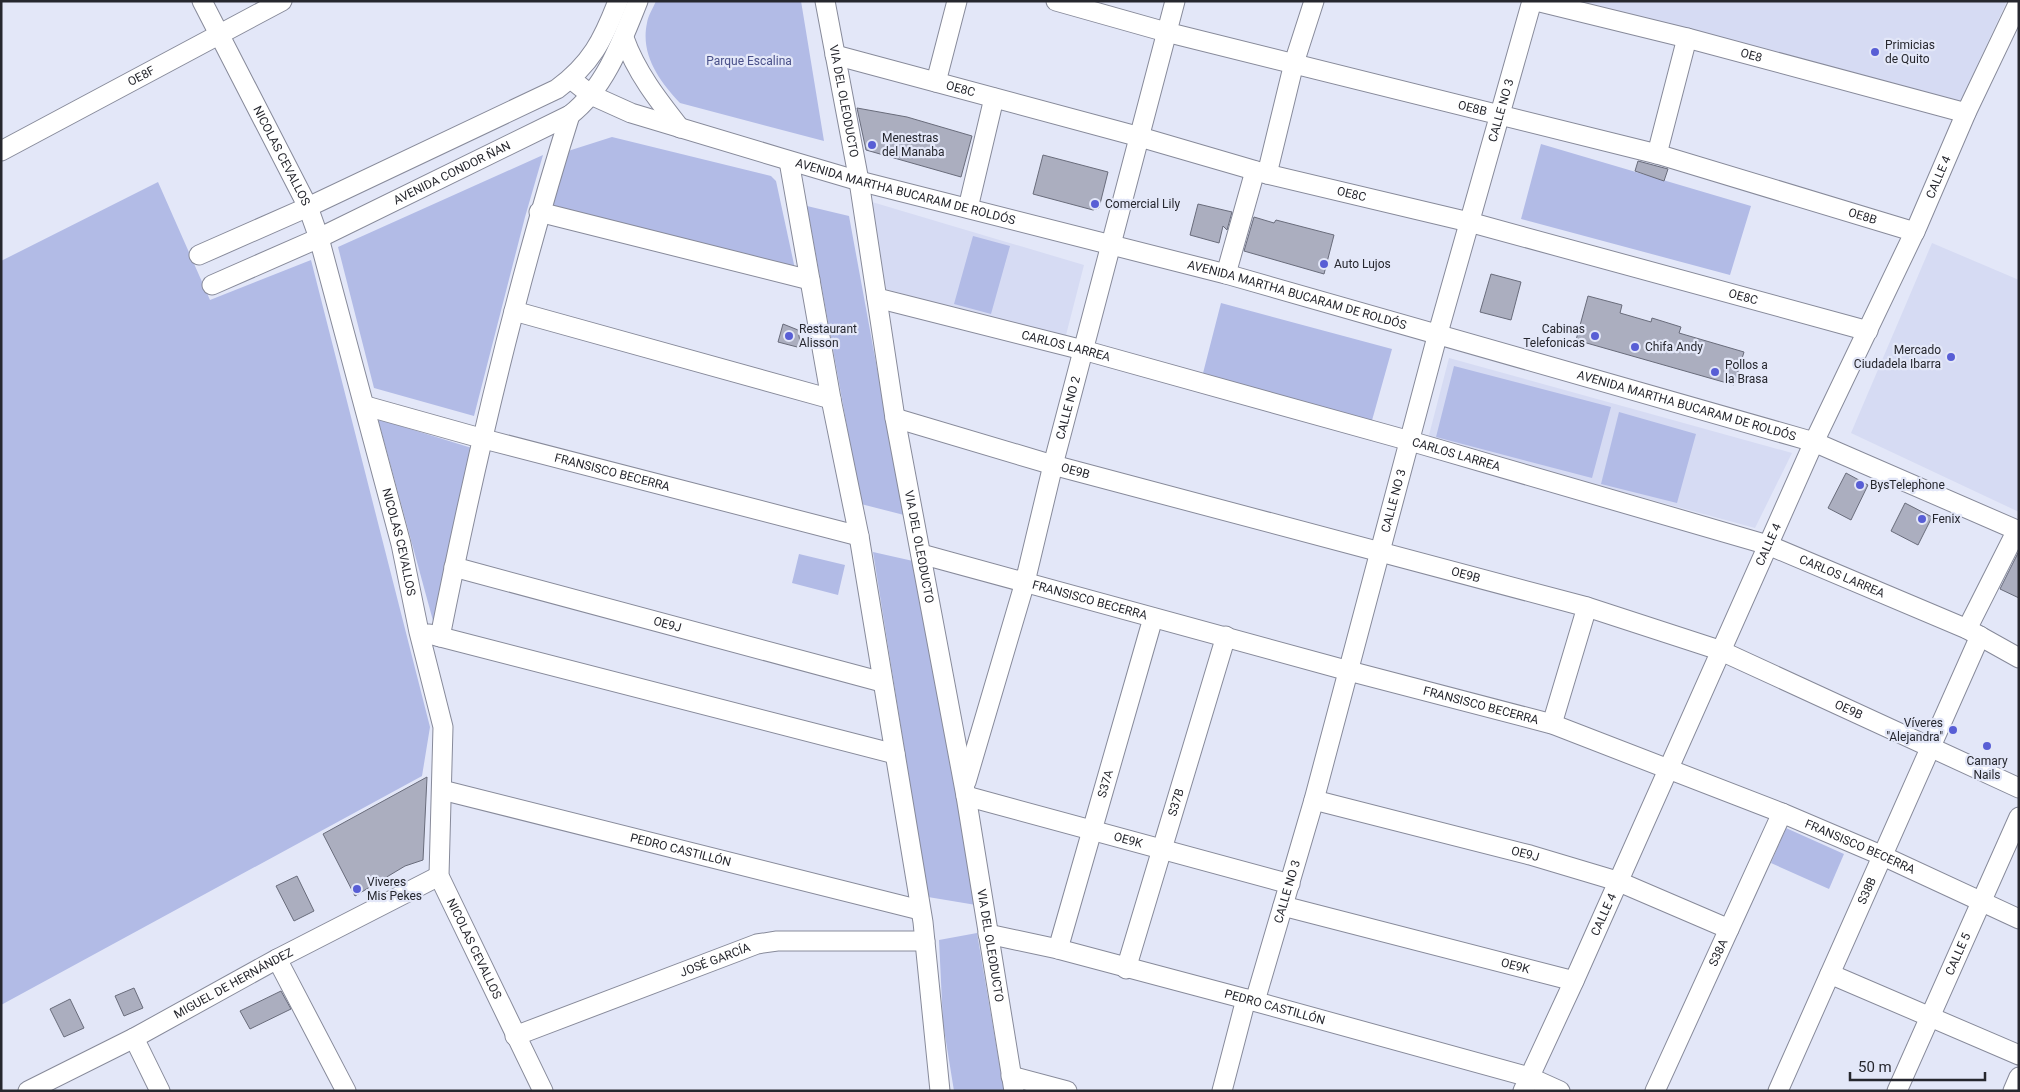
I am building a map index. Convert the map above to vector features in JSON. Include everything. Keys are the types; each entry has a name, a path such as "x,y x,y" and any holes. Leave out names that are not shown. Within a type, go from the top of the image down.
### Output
{"street":[{"name":"NICOLAS CEVALLOS","path":"202,1 308,207 319,238 366,406 401,544 419,632 443,727 439,876 543,1091"},
{"name":"OE8F","path":"1,151 282,1"},
{"path":"199,255 308,207 557,90 587,64 597,48 618,1"},
{"name":"AVENIDA CONDOR ÑAN","path":"212,285 319,238 570,115 591,95 624,38 638,1"},
{"name":"VIA DEL OLEODUCTO","path":"825,1 859,181 895,418 965,791 1012,1083"},
{"path":"936,82 958,1"},
{"name":"OE8B","path":"1056,1 1166,32 1657,154 1915,232"},
{"name":"CALLE NO 2","path":"965,791 1025,582 1053,465 1175,1"},
{"path":"1226,274 1261,173 1314,1"},
{"name":"CALLE NO 3","path":"1222,1091 1290,884 1314,800 1438,333 1532,1"},
{"name":"OE8","path":"1536,1 1687,38 1966,113"},
{"name":"CALLE 4","path":"1526,1084 1669,769 1719,650 1814,442 1915,232 1966,113 2019,2"},
{"path":"624,38 630,55 651,91 680,128"},
{"path":"1657,154 1687,38"},
{"name":"OE8C","path":"834,55 1140,137 1261,173 1470,222 1868,332"},
{"name":"AVENIDA MARTHA BUCARAM DE ROLDÓS","path":"571,79 591,95 631,113 789,161 859,181 1226,274 1438,333 1814,442 2018,530"},
{"path":"968,208 994,98"},
{"path":"440,637 454,566 514,311 539,212 570,115"},
{"path":"789,161 831,399 859,536 895,754 925,941 940,1091"},
{"path":"539,212 810,280"},
{"name":"CARLOS LARREA","path":"877,298 1083,350 1410,441 1768,544 1974,633 2019,658"},
{"path":"514,311 831,399"},
{"name":"FRANSISCO BECERRA","path":"366,406 484,439 859,536"},
{"name":"OE9B","path":"895,418 1053,465 1586,607 1719,650 2019,788"},
{"name":"S38B","path":"1778,1091 1830,974 1848,928 1883,856 1931,748 1974,633 2018,530"},
{"name":"FRANSISCO BECERRA","path":"921,554 1349,671 1552,724 1782,813 1883,856 2019,919"},
{"name":"OE9J","path":"454,566 882,682"},
{"path":"1552,724 1586,607"},
{"name":"S37A","path":"1058,949 1153,618"},
{"path":"419,632 895,754"},
{"name":"S37B","path":"1126,969 1226,636"},
{"name":"PEDRO CASTILLÓN","path":"442,790 920,910"},
{"name":"OE9K","path":"965,791 1092,830 1290,884"},
{"name":"OE9J","path":"1314,800 1530,855 1617,880 1729,929"},
{"name":"S38A","path":"1655,1091 1782,813"},
{"name":"CALLE 5","path":"1897,1091 2019,817"},
{"name":"MIGUEL DE HERNÁNDEZ","path":"28,1091 134,1038 277,959 439,876"},
{"name":"OE9K","path":"1283,906 1574,981"},
{"name":"PEDRO CASTILLÓN","path":"988,934 1058,949 1126,969 1251,1000 1526,1084 1560,1091"},
{"name":"JOSÉ GARCÍA","path":"515,1036 757,944 777,941 925,941"},
{"path":"277,959 346,1091"},
{"path":"1830,974 2019,1055"},
{"path":"134,1038 160,1091"},
{"path":"2013,1091 2019,1077"},
{"path":"1012,1083 1067,1091"}],"shaded area":[{"name":"Primicias de Quito","path":"1576,1 2007,1 1960,102"},
{"path":"872,202 1084,265 1065,339 886,289"},
{"name":"Mercado Ciudadela Ibarra","path":"1932,243 2019,280 2019,512 1851,433"},
{"path":"1449,358 1792,453 1755,528 1428,439"}],"green space":[{"name":"Parque Escalina","path":"656,1 801,1 824,141 680,103 665,86 653,67 646,46 649,15"},
{"path":"612,137 771,176 776,181 795,269 551,207 565,152"},
{"path":"1541,144 1751,206 1730,275 1521,219"},
{"path":"543,155 525,217 474,416 374,388 338,247"},
{"path":"158,182 210,300 311,260 430,727 422,776 1,1005 1,261"},
{"path":"807,206 849,216 904,515 861,504"},
{"path":"973,236 1010,246 991,314 954,304"},
{"path":"1221,303 1392,349 1371,424 1202,377"},
{"path":"1454,366 1611,407 1592,478 1436,437"},
{"path":"1619,412 1696,434 1677,503 1601,484"},
{"path":"378,419 475,449 435,628"},
{"path":"873,552 913,561 976,905 928,897"},
{"path":"799,554 845,565 838,595 792,583"},
{"path":"1786,828 1844,854 1829,889 1771,863"},
{"path":"977,933 1004,1091 954,1091 943,1023 939,940"}],"building":[{"path":"857,108 907,117 972,136 961,177 866,150"},
{"path":"1043,155 1108,172 1099,208 1093,210 1033,194"},
{"path":"1638,161 1668,169 1664,181 1635,171"},
{"path":"1198,204 1232,212 1227,230 1223,226 1219,243 1190,235"},
{"path":"1254,217 1274,223 1276,220 1334,235 1324,274 1244,251"},
{"path":"1491,274 1521,282 1511,320 1480,312"},
{"path":"1588,296 1622,305 1620,313 1651,322 1652,318 1681,327 1679,333 1744,352 1734,385 1576,340"},
{"name":"Restaurant Alisson","path":"783,324 798,330 801,348 778,342"},
{"path":"1846,473 1868,485 1851,520 1828,508"},
{"path":"1905,503 1932,517 1918,545 1891,531"},
{"path":"2019,551 2019,598 2000,589"},
{"path":"427,777 423,860 405,866 355,896 323,834"},
{"path":"297,876 314,911 294,921 276,886"},
{"path":"134,988 143,1008 124,1016 115,996"},
{"path":"281,991 291,1009 250,1029 240,1011"},
{"path":"70,999 84,1028 64,1037 50,1009"}],"place":[{"name":"Primicias de Quito","path":"1875,52"},
{"name":"Menestras del Manaba","path":"872,145"},
{"name":"Comercial Lily","path":"1095,204"},
{"name":"Auto Lujos","path":"1324,264"},
{"name":"Restaurant Alisson","path":"789,336"},
{"name":"Cabinas Telefonicas","path":"1595,336"},
{"name":"Chifa Andy","path":"1635,347"},
{"name":"Mercado Ciudadela Ibarra","path":"1951,357"},
{"name":"Pollos a la Brasa","path":"1715,372"},
{"name":"BysTelephone","path":"1860,485"},
{"name":"Fenix","path":"1922,519"},
{"name":"Víveres \"Alejandra\"","path":"1953,730"},
{"name":"Camary Nails","path":"1987,746"},
{"name":"Viveres Mis Pekes","path":"357,889"}]}
